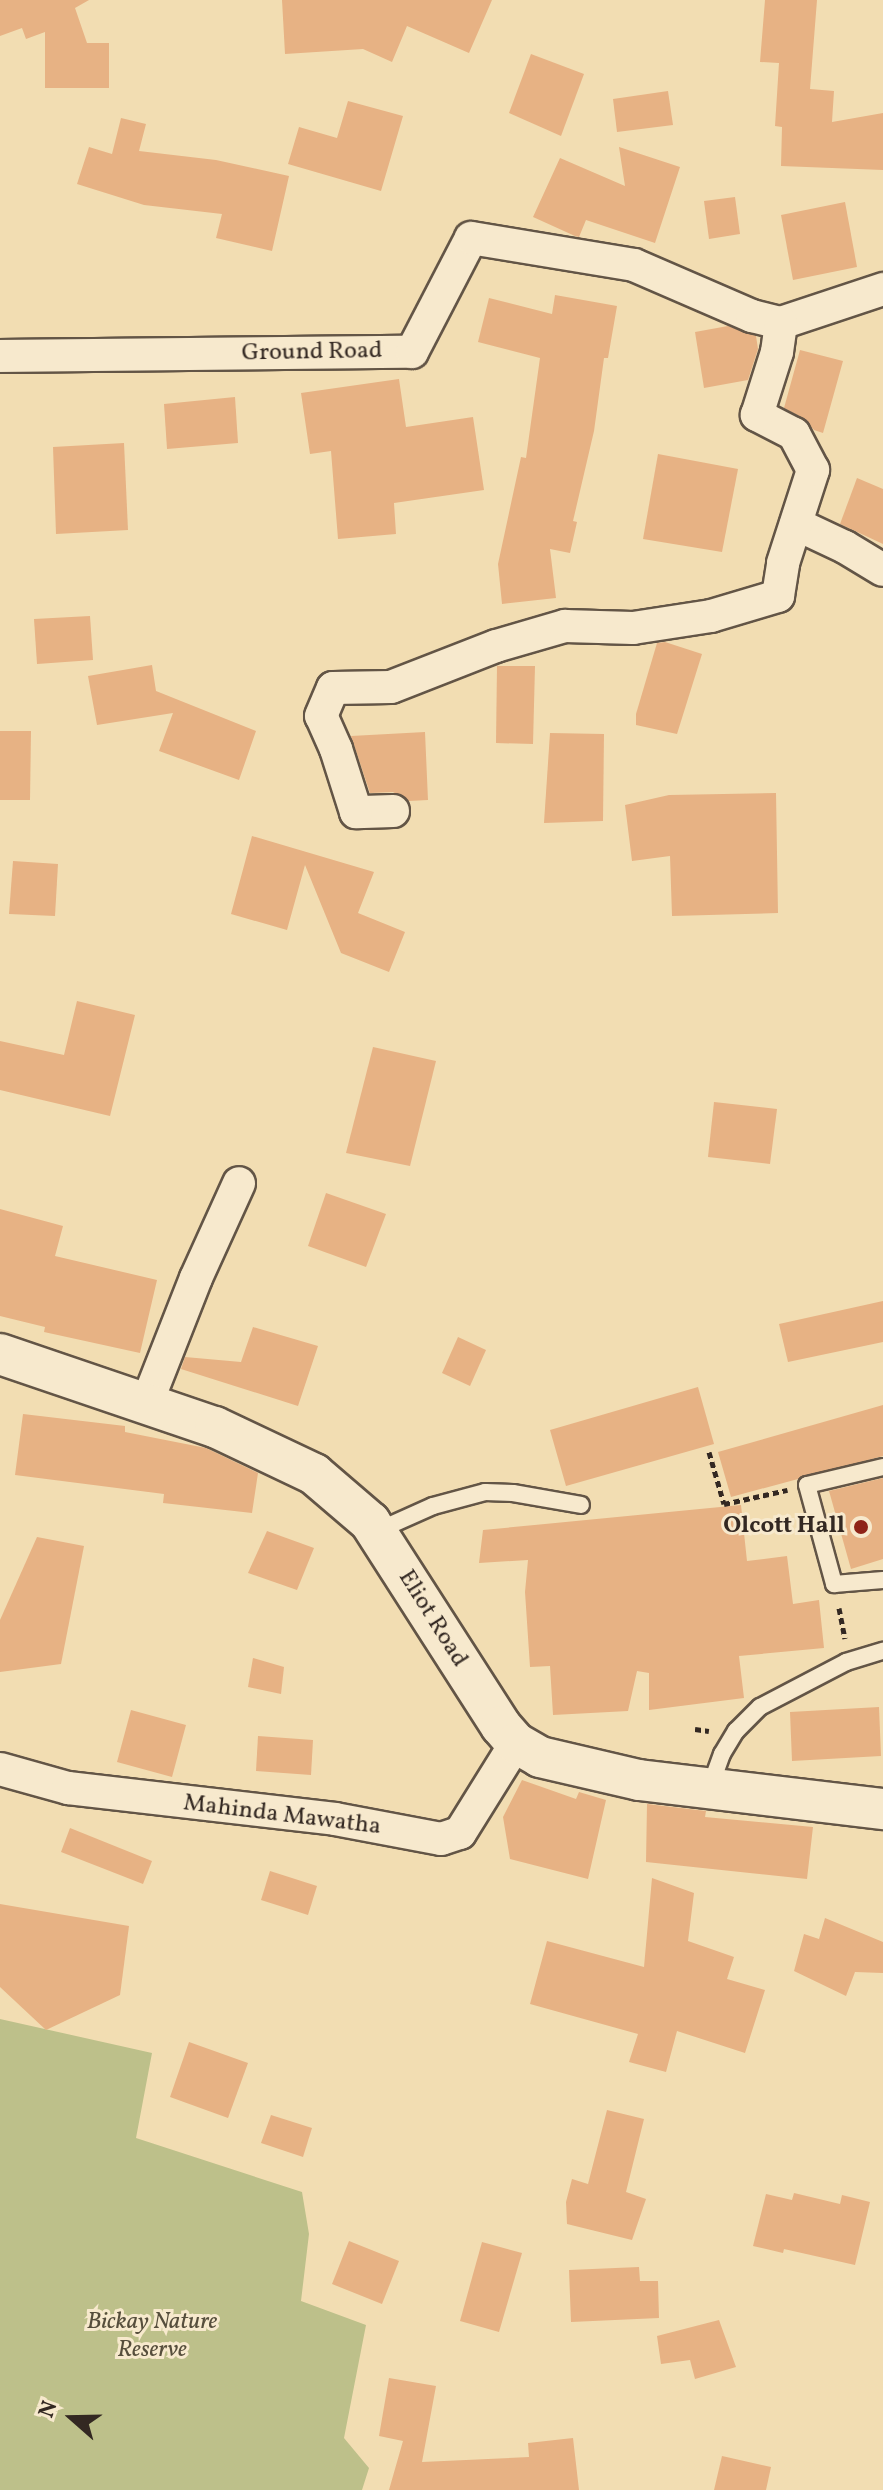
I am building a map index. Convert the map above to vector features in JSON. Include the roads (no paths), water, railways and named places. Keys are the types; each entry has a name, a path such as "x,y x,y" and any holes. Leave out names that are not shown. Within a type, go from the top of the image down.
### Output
{"street":[{"name":"Ground Road","path":"0,356 412,352 471,238 634,265 752,316 781,323"},
{"path":"393,811 356,812 336,749 321,716 333,688 391,687 496,646 565,626 633,628 711,616 778,596 813,470 794,434 757,415 777,352 781,323 883,289"},
{"path":"796,524 845,547 883,570"},
{"path":"146,1405 196,1278 239,1183"},
{"name":"Eliot Road","path":"0,1354 215,1427 314,1474 377,1531 493,1714 516,1743 540,1757 639,1780 883,1809"},
{"name":"Mahinda Mawatha","path":"0,1769 68,1788 335,1819 441,1839 460,1833 516,1743"}],"lane":[{"path":"883,1467 807,1485 834,1584 883,1580"},
{"path":"377,1531 433,1506 485,1492 513,1493 581,1505"},
{"path":"710,1787 736,1731 760,1707 850,1662 883,1651"}],"place":[{"name":"Olcott Hall","path":"861,1527"}],"park label":[{"name":"Bickay Nature Reserve","path":"152,2337"}]}
